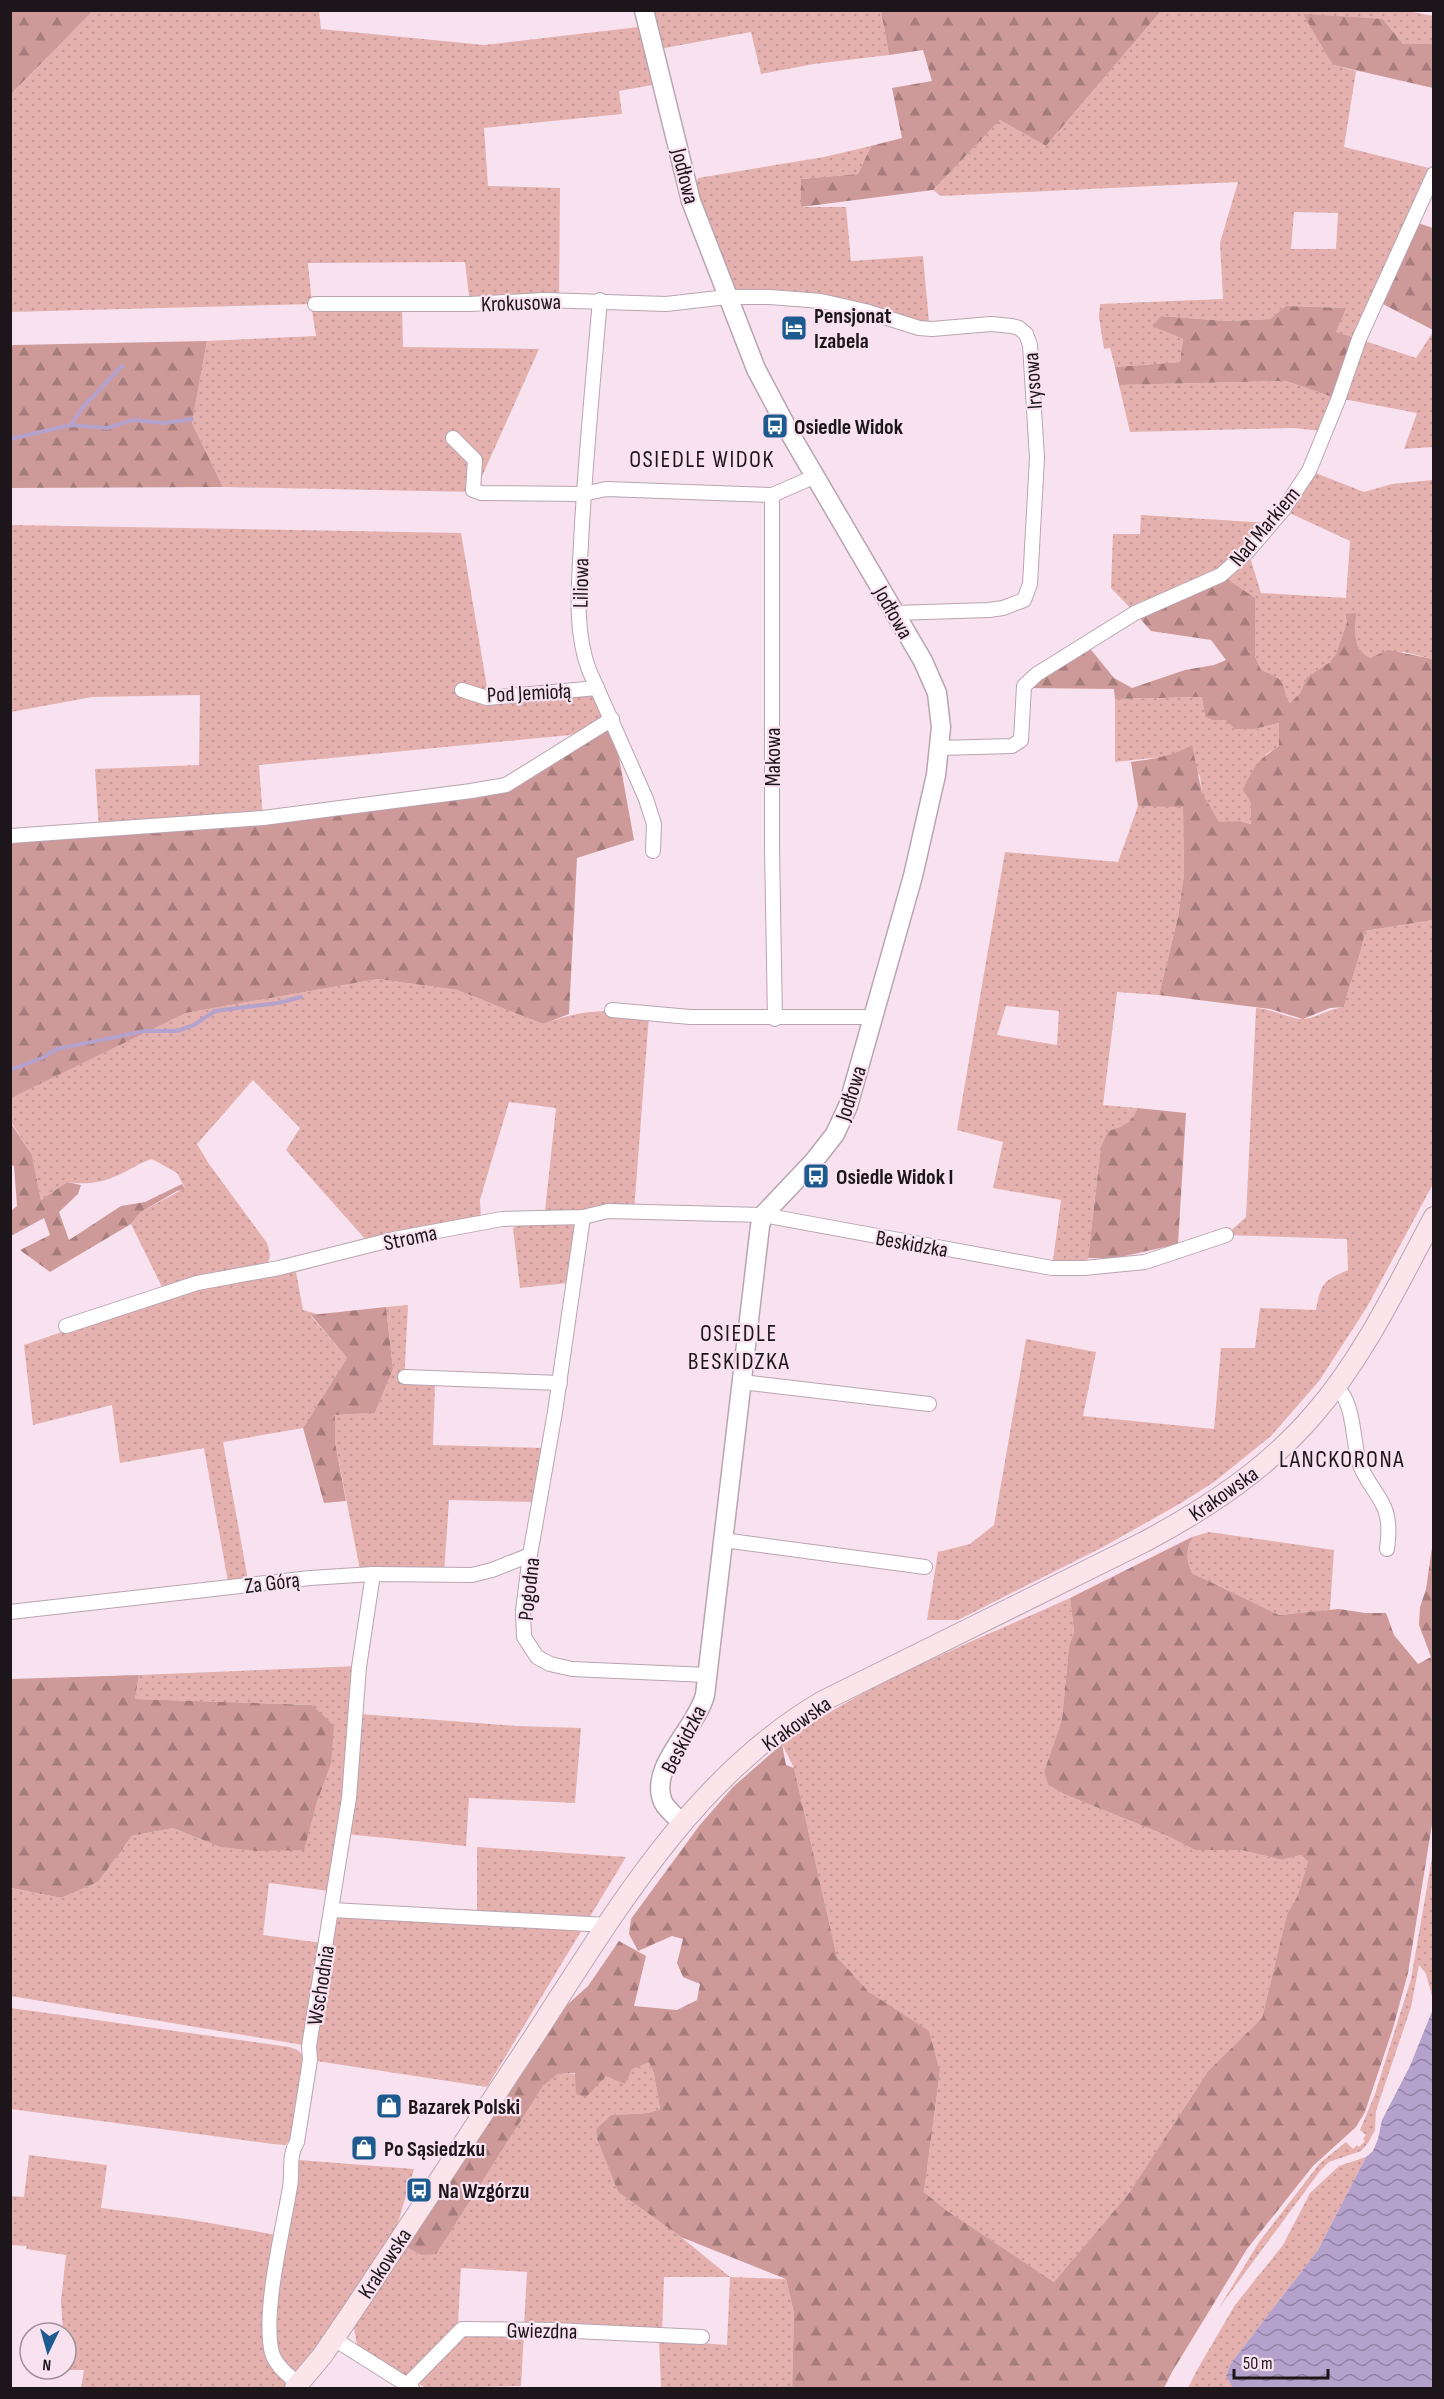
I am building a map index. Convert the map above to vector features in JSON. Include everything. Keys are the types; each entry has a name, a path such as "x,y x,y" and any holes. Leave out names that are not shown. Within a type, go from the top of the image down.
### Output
{"main road":[{"name":"Krakowska","path":"297,2386 334,2339 648,1864 683,1822 744,1760 805,1712 882,1671 1144,1542 1216,1500 1282,1448 1314,1414 1336,1386 1380,1317 1434,1217"}],"street":[{"name":"Jodłowa","path":"644,10 691,201 756,369 792,437 923,661 937,693 940,748 914,876 843,1121 814,1161 763,1215"},
{"name":"Nad Markiem","path":"940,748 1012,746 1021,740 1024,686 1037,674 1135,613 1221,575 1260,537 1283,510 1309,471 1359,339 1434,174"},
{"name":"Krokusowa","path":"315,304 600,300 666,304 727,297"},
{"name":"Irysowa","path":"727,297 770,297 821,301 919,328 991,324 1012,326 1026,334 1030,345 1037,458 1030,584 1024,600 1003,608 989,610 894,613"},
{"name":"Liliowa","path":"600,300 583,494 579,628 582,653 646,799 654,824 653,851"},
{"path":"453,438 475,460 473,490 481,492 583,494 606,489 772,495 816,476"},
{"name":"Makowa","path":"772,495 772,848 775,1019"},
{"name":"Pod Jemiołą","path":"462,690 488,698 597,688"},
{"path":"10,836 263,818 494,787 514,781 612,719"},
{"path":"612,1010 690,1017 775,1019 873,1017"},
{"name":"Stroma","path":"66,1326 197,1283 279,1268 394,1239 502,1219 583,1217 625,1211 763,1215"},
{"name":"Beskidzka","path":"683,1822 664,1804 661,1782 664,1765 702,1707 763,1215 1052,1268 1093,1268 1145,1262 1226,1235"},
{"name":"Pogodna","path":"583,1217 560,1383 530,1555 523,1625 524,1637 537,1657 550,1664 572,1669 707,1675"},
{"path":"405,1377 560,1383"},
{"path":"742,1382 928,1404"},
{"path":"1336,1386 1342,1392 1347,1404 1363,1472 1384,1508 1389,1532 1388,1549"},
{"path":"723,1540 925,1567"},
{"name":"Za Górą","path":"10,1612 310,1578 373,1574 472,1575 530,1555"},
{"name":"Wschodnia","path":"297,2386 273,2357 270,2329 274,2278 291,2183 292,2150 297,2142 309,2046 349,1798 359,1667 373,1574"},
{"path":"332,1910 607,1925"},
{"name":"Gwiezdna","path":"409,2387 462,2329 553,2330 702,2337"},
{"path":"334,2339 409,2387"}],"shaded area":[{"path":"1403,10 1433,16 1433,44 1403,44 1383,19 1333,65 1356,71 1344,147 1433,169 1359,339 1416,358 1433,332 1433,447 1404,449 1417,413 1343,399 1358,339 1336,332 1345,308 1286,306 1270,319 1227,321 1161,316 1153,326 1183,339 1180,362 1115,367 1110,348 1104,349 1099,317 1100,304 1223,299 1220,243 1238,182 941,196 933,190 1000,120 1046,146 1161,11","holes":["1294,212 1338,213 1336,249 1291,249"]},
{"path":"93,11 319,11 321,29 484,45 647,26 644,11 881,11 889,55 814,64 761,74 751,32 654,50 663,83 619,91 622,114 484,128 488,186 560,188 559,300 470,304 465,262 308,263 312,304 402,306 403,347 539,349 475,492 223,487 192,423 207,341 316,336 311,304 11,312 11,94"},
{"path":"871,146 858,174 801,179 801,207 846,207 851,261 923,256 929,322 932,329 864,311 727,297 691,201 698,178 824,157"},
{"path":"1286,381 1335,398 1323,431 1293,428 1130,432 1119,385"},
{"path":"1313,472 1364,492 1392,484 1433,480 1433,659 1404,652 1370,658 1357,644 1356,613 1345,615 1347,622 1336,654 1330,662 1307,677 1300,693 1290,703 1281,681 1261,670 1255,656 1255,598 1135,613 1111,588 1113,534 1140,534 1141,515 1269,523 1248,551 1261,593 1346,598 1350,541 1283,510"},
{"path":"11,525 461,533 488,693 594,683 612,719 570,735 259,765 263,818 99,830 95,769 199,765 200,695 92,697 11,712"},
{"path":"1202,697 1205,717 1212,720 1226,720 1254,729 1279,723 1279,746 1266,754 1251,803 1252,824 1240,821 1219,823 1202,794 1200,776 1180,752 1162,757 1115,762 1115,699"},
{"path":"1138,806 1183,806 1184,874 1178,917 1159,995 1117,992 1103,1105 1137,1108 1129,1121 1108,1131 1101,1146 1088,1258 1084,1268 1052,1268 1061,1200 993,1188 1003,1142 957,1130 1005,852 1118,862","holes":["1006,1006 1059,1011 1057,1045 997,1035"]},
{"path":"1433,920 1433,1184 1367,1307 1319,1381 1271,1436 1214,1482 1181,1503 1103,1547 958,1620 927,1620 938,1552 970,1544 994,1525 1026,1339 1096,1352 1083,1416 1214,1429 1221,1348 1255,1348 1260,1308 1316,1310 1322,1288 1328,1280 1348,1270 1347,1239 1226,1235 1246,1217 1256,1008 1302,1019 1344,1007 1365,931"},
{"path":"378,979 457,990 543,1024 583,1013 620,1012 649,1015 634,1211 583,1217 545,1211 556,1108 509,1102 480,1200 481,1219 366,1240 286,1150 300,1128 253,1080 197,1144 267,1243 270,1255 265,1266 163,1289 131,1224 141,1212 185,1188 177,1173 152,1159 98,1182 67,1182 41,1200 32,1155 11,1122 10,1098 186,1013"},
{"path":"568,1222 578,1225 571,1246 568,1283 520,1288 513,1228 520,1224"},
{"path":"307,1264 311,1268 296,1272 303,1310 317,1314 311,1316 347,1358 303,1428 223,1442 248,1580 228,1582 204,1448 120,1463 112,1405 33,1425 24,1345 196,1286"},
{"path":"408,1305 404,1384 435,1385 433,1445 543,1448 534,1502 449,1500 444,1575 361,1575 335,1442 335,1415 375,1413 393,1369 386,1307"},
{"path":"1209,1532 1334,1550 1330,1610 1279,1615 1192,1573 1188,1555 1192,1537"},
{"path":"1070,1598 1074,1632 1069,1646 1062,1719 1044,1772 1048,1785 1066,1795 1163,1834 1195,1850 1241,1850 1282,1860 1301,1855 1308,1862 1297,1897 1287,1914 1262,2018 1208,2071 1129,2193 1054,2282 946,2211 924,2192 940,2071 929,2032 869,1992 837,1957 794,1768 782,1744 849,1701 885,1682"},
{"path":"358,1666 350,1760 329,1891 269,1883 263,1935 322,1943 335,1903 477,1910 477,1847 626,1857 487,2087 310,2060 309,2046 11,1996 10,1888 61,1898 98,1882 132,1836 173,1828 220,1847 316,1805 331,1764 312,1705 135,1699 139,1675"},
{"path":"360,1714 517,1726 581,1728 575,1803 469,1798 466,1846 345,1834"},
{"path":"1433,1852 1433,1999 1426,1974 1419,1965 1411,2007 1376,2111 1375,2130 1361,2151 1329,2162 1320,2171 1219,2308 1259,2242 1320,2163 1346,2142 1353,2149 1365,2141 1363,2139 1366,2135 1360,2130 1375,2094 1411,1979"},
{"path":"11,2008 295,2049 303,2056 304,2063 292,2137 285,2145 273,2144 11,2109"},
{"path":"649,2062 654,2074 660,2109 648,2113 611,2115 596,2129 597,2139 618,2192 681,2237 730,2277 664,2277 662,2332 524,2326 527,2272 461,2268 458,2323 410,2375 405,2376 357,2345 354,2328 406,2247 421,2255 481,2183 543,2086 558,2073 606,2076"},
{"path":"29,2155 107,2165 101,2208 187,2219 284,2236 299,2160 414,2169 397,2226 295,2388 81,2388 84,2370 78,2370 78,2321 62,2321 61,2301 66,2255 26,2249 27,2246 11,2245 10,2196 24,2197"},
{"path":"1366,2157 1318,2250 1231,2363 1226,2376 1233,2388 1188,2388 1235,2305 1283,2245 1310,2193 1339,2166"},
{"path":"730,2277 786,2279 794,2313 792,2388 661,2388 659,2340 727,2345"},
{"path":"524,2333 521,2386 426,2388 415,2382 461,2334"}],"green space":[{"path":"881,10 1161,11 1046,146 1000,120 933,190 801,207 801,179 858,174 871,146 902,138 892,88 932,81 923,50 889,55"},
{"path":"10,11 93,11 11,94"},
{"path":"1303,14 1383,19 1403,44 1433,44 1433,88 1333,65"},
{"path":"1418,223 1433,228 1433,330 1377,301"},
{"path":"1286,306 1346,308 1336,332 1359,339 1335,398 1286,381 1119,385 1115,367 1180,362 1183,339 1152,326 1161,316 1227,321 1270,319"},
{"path":"207,341 192,423 223,487 11,488 10,347 13,345"},
{"path":"1221,575 1255,598 1255,656 1261,670 1281,681 1290,703 1300,693 1307,677 1330,662 1336,654 1347,622 1345,614 1356,613 1357,644 1370,658 1388,650 1433,659 1433,920 1365,931 1344,1007 1330,1008 1303,1019 1270,1009 1159,995 1178,917 1184,874 1183,807 1138,806 1131,762 1170,754 1192,745 1202,793 1219,822 1240,821 1251,824 1251,803 1243,790 1257,764 1279,746 1279,723 1254,729 1235,729 1226,720 1212,720 1205,717 1202,697 1115,699 1114,689 1027,688 1088,646 1114,678 1132,688 1185,670 1214,665 1226,660 1211,640 1151,631 1135,613"},
{"path":"612,719 634,840 577,858 569,1014 543,1024 457,990 378,979 186,1013 11,1098 11,836 207,822 506,785"},
{"path":"1137,1108 1186,1113 1178,1244 1116,1258 1088,1258 1101,1146 1108,1131 1129,1121"},
{"path":"10,1122 32,1155 41,1200 67,1182 81,1185 78,1194 59,1212 69,1240 121,1206 145,1202 182,1184 185,1189 177,1191 141,1212 131,1224 50,1272 20,1250 50,1235 44,1218 11,1236 11,1211 17,1206 14,1166 11,1165"},
{"path":"386,1307 393,1369 375,1413 335,1415 335,1442 346,1501 324,1503 303,1428 347,1358 311,1315"},
{"path":"1192,1537 1188,1555 1192,1573 1279,1615 1339,1609 1386,1613 1394,1635 1418,1664 1431,1657 1419,1625 1420,1607 1426,1589 1433,1541 1433,1818 1408,1973 1393,2028 1365,2112 1356,2127 1313,2166 1247,2249 1164,2388 792,2388 794,2313 786,2279 681,2237 618,2192 597,2139 596,2129 611,2115 648,2113 660,2109 654,2074 649,2062 632,2069 625,2084 606,2076 586,2097 576,2094 575,2073 558,2074 543,2086 436,2254 421,2255 406,2247 558,2013 588,1986 619,1941 646,1956 634,2006 677,2010 697,2000 700,1984 683,1977 677,1963 683,1939 672,1936 638,1951 629,1934 631,1919 699,1826 733,1787 782,1744 786,1765 794,1768 837,1957 869,1992 929,2031 940,2071 924,2192 947,2211 1054,2282 1129,2193 1208,2071 1262,2018 1287,1914 1297,1897 1308,1862 1301,1855 1282,1860 1241,1850 1195,1850 1163,1834 1066,1795 1048,1785 1044,1772 1062,1719 1069,1646 1074,1632 1070,1598"},
{"path":"139,1675 135,1699 312,1705 334,1726 331,1764 316,1805 304,1850 258,1851 220,1847 173,1828 132,1836 98,1882 61,1898 11,1888 11,1679"}],"water":[{"path":"1433,2009 1433,2388 1233,2388 1226,2376 1231,2363 1318,2250 1366,2157 1373,2151 1382,2120 1410,2066"}],"waterway":[{"path":"71,425 82,408 122,366"},
{"path":"10,439 71,425 107,428 133,420 164,423 192,419"},
{"path":"10,1070 42,1058 57,1049 145,1031 177,1031 194,1025 215,1011 278,1003 301,997"}],"place":[{"name":"Pensjonat Izabela","path":"794,328"},
{"name":"Osiedle Widok","path":"775,426"},
{"name":"Osiedle Widok I","path":"816,1176"},
{"name":"Bazarek Polski","path":"389,2106"},
{"name":"Po Sąsiedzku","path":"364,2148"},
{"name":"Na Wzgórzu","path":"419,2190"}],"district":[{"name":"OSIEDLE WIDOK","path":"702,459"},
{"name":"OSIEDLE BESKIDZKA","path":"739,1347"},
{"name":"LANCKORONA","path":"1342,1459"}]}
